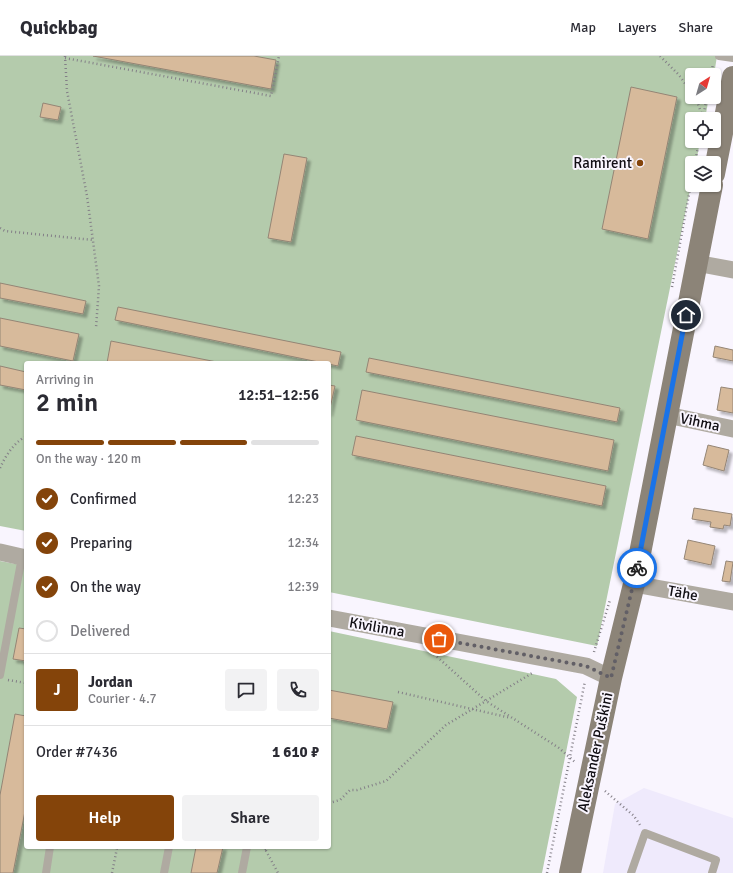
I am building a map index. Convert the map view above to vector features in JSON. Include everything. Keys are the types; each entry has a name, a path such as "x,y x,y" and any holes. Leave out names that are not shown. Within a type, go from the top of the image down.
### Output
{"main road":[{"path":"718,156 733,77"},
{"name":"Aleksander Puškini","path":"570,873 611,678 634,584 711,192"}],"street":[{"path":"696,263 733,270"},
{"name":"Vihma","path":"667,415 733,429"},
{"path":"0,552 24,557"},
{"name":"Tähe","path":"634,584 733,602"},
{"name":"Kivilinna","path":"331,618 586,666 611,678"}],"lane":[{"path":"719,56 733,58"},
{"path":"3,677 24,557"},
{"path":"630,873 645,833 716,860 712,873"},
{"path":"46,873 50,849"},
{"path":"164,873 169,849"},
{"path":"242,873 247,849"}],"path":[{"path":"96,328 99,286 87,196 67,91 65,57 271,96 279,56"},
{"path":"660,56 685,83"},
{"path":"672,289 689,192"},
{"path":"0,228 5,231 93,240"},
{"path":"0,468 5,457 17,441 24,437"},
{"path":"547,873 584,687 586,666 597,646 612,593"},
{"path":"433,653 486,701 559,748 570,757 634,816 645,833"},
{"path":"331,802 340,800 350,790 357,790 386,781 446,725 537,670"},
{"path":"3,677 24,682"},
{"path":"398,692 514,719"},
{"path":"112,873 116,849"},
{"path":"264,849 278,873"}],"shaded area":[{"path":"644,788 733,818 733,873 603,873 615,804"}],"green space":[{"path":"0,56 717,56 715,68 685,68 685,104 708,104 706,112 685,112 685,148 699,148 697,156 685,156 685,192 690,192 597,646 331,592 331,361 24,361 24,531 0,526"},
{"path":"0,561 24,566 24,849 331,849 331,631 556,679 577,697 542,873 0,873"}],"building":[{"path":"93,56 254,56 276,60 271,89"},
{"name":"Ramirent","path":"631,87 677,97 648,239 602,229"},
{"path":"43,103 61,107 58,120 40,117"},
{"path":"284,154 307,158 291,242 268,238"},
{"path":"0,283 86,301 83,314 0,298"},
{"path":"118,307 341,352 338,366 331,365 331,361 314,361 115,320"},
{"path":"0,318 79,334 73,361 0,346"},
{"path":"111,341 212,361 107,361"},
{"path":"715,346 733,350 733,361 713,357"},
{"path":"369,358 620,408 617,422 366,372"},
{"path":"0,366 24,372 24,390 0,385"},
{"path":"331,385 335,386 331,404"},
{"path":"721,387 733,389 733,413 717,410"},
{"path":"362,390 614,440 608,471 356,420"},
{"path":"356,436 606,486 602,506 352,455"},
{"path":"708,445 729,450 724,471 703,465"},
{"path":"694,508 732,514 730,526 724,525 723,529 710,527 711,522 692,519"},
{"path":"688,540 715,546 711,565 684,559"},
{"path":"726,561 733,562 730,582 722,581"},
{"path":"19,628 24,629 24,661 13,659"},
{"path":"331,690 393,702 387,729 331,718"},
{"path":"15,714 24,716 24,816 13,873 0,873 0,795"},
{"path":"196,849 223,849 217,873 191,873"}],"way so far":[{"path":"439,639 586,666 611,678 637,568"}],"place":[{"name":"Ramirent","path":"640,163"}],"route":[{"path":"637,568 686,315"}]}
